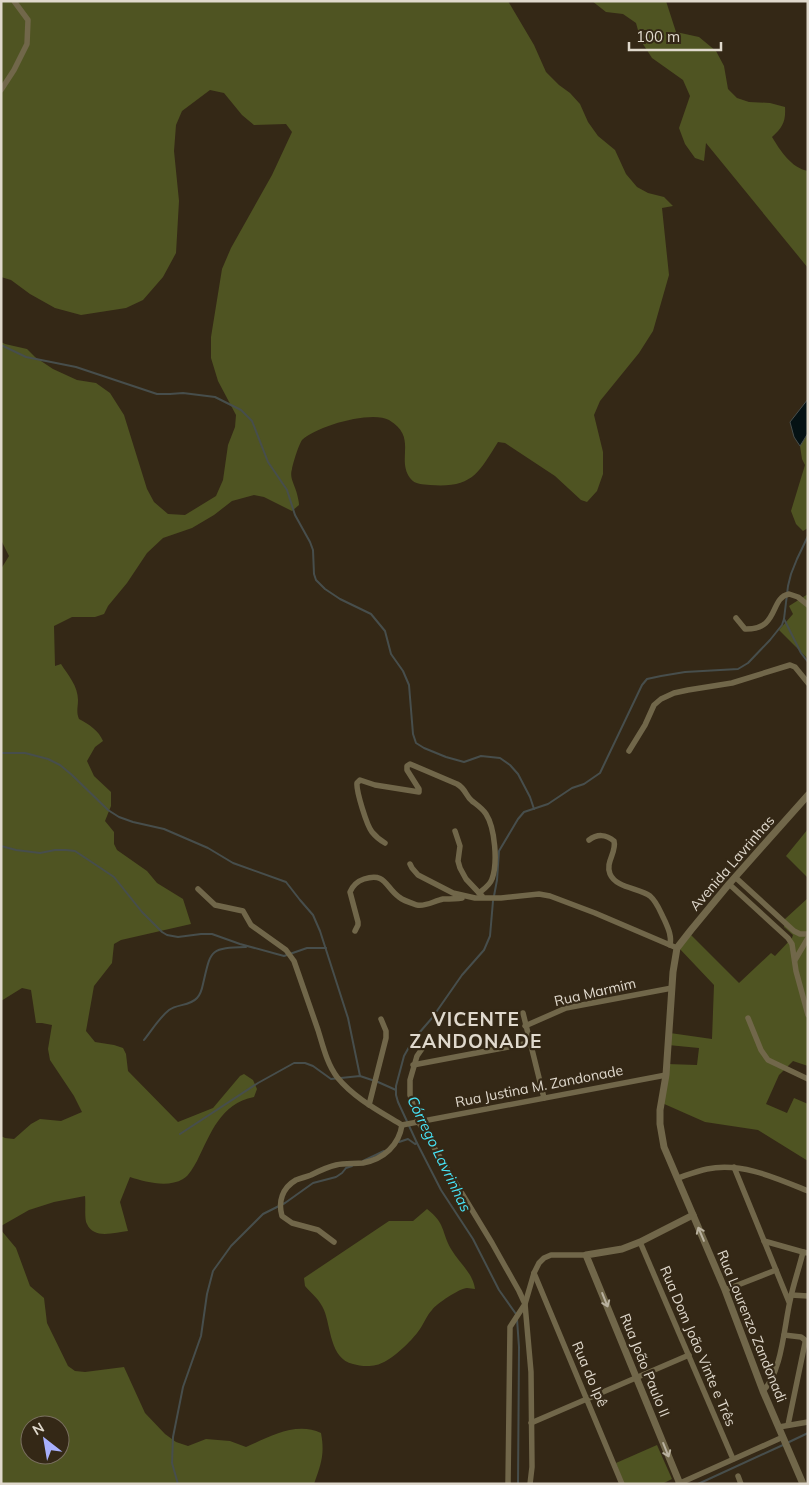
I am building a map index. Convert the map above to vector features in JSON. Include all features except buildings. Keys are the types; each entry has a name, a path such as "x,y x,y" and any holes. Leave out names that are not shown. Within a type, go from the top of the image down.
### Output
{"street":[{"path":"1,90 28,44 28,20 14,1"},
{"path":"736,618 745,629 763,626 772,617 781,598 791,594 808,605"},
{"path":"629,751 656,702 666,696 688,690 732,683 790,665 795,667 808,682"},
{"path":"385,843 376,837 368,826 358,793 357,783 360,780 375,785 419,792 407,770 407,766 410,764 457,784 462,787 484,812 489,820 492,831 494,871 490,883 479,893"},
{"name":"Avenida Lavrinhas","path":"674,947 691,930 808,795"},
{"path":"455,831 460,846 458,861 460,868 466,879 485,899"},
{"path":"589,840 596,836 603,836 609,837 614,841 615,845 609,865 611,875 618,883 647,894 652,898 666,924 674,947"},
{"path":"410,864 418,875 443,889 466,897"},
{"path":"355,931 358,922 350,892 356,883 376,877 385,882 398,897 417,905 466,897 485,899 539,894 550,896 596,913 674,947"},
{"path":"735,877 794,932 808,936 795,960"},
{"path":"729,884 788,938 792,944 796,971 808,1015"},
{"path":"198,889 215,905 243,912 251,925 286,950 294,961 330,1067 344,1085 368,1105 403,1124 398,1140 378,1158 336,1165 322,1170 297,1180 288,1186 282,1194 280,1209 282,1216 292,1223 318,1230 334,1242"},
{"name":"Rua Lourenzo Zandonadi","path":"674,947 666,1075 660,1124 664,1147 725,1290 803,1484"},
{"name":"Rua Marmim","path":"525,1026 566,1008 672,988"},
{"path":"523,1014 544,1098"},
{"path":"748,1018 761,1050 768,1060 808,1078"},
{"path":"368,1105 386,1038 386,1031 381,1019"},
{"path":"426,1043 413,1065 410,1080 414,1122 492,1242 525,1304 531,1372 532,1467 530,1484"},
{"path":"413,1065 529,1043"},
{"name":"Rua Justina M. Zandonade","path":"403,1124 666,1075"},
{"path":"678,1178 706,1169 734,1167 752,1171 808,1192"},
{"path":"734,1167 789,1302"},
{"path":"508,1484 510,1327 525,1304 534,1273 539,1263 551,1255 586,1255 614,1251 640,1242 693,1215"},
{"path":"764,1241 806,1253 789,1302 784,1335 773,1375 764,1391"},
{"name":"Rua Dom João Vinte e Três","path":"640,1242 733,1459"},
{"name":"Rua João Paulo II","path":"586,1255 679,1484"},
{"path":"725,1290 776,1270"},
{"name":"Rua do Ipê","path":"534,1273 622,1484"},
{"path":"791,1295 808,1296"},
{"path":"784,1335 801,1337 805,1340 788,1426"},
{"path":"531,1423 689,1356"},
{"path":"779,1427 808,1422"},
{"path":"679,1484 733,1459 784,1439"},
{"path":"738,1476 741,1484"}],"green space":[{"path":"1,1 508,1 534,45 546,72 580,104 588,122 598,136 615,150 626,174 637,187 648,193 664,197 673,206 662,208 669,275 653,331 639,353 600,401 594,415 603,452 603,474 597,491 587,502 581,500 555,476 505,443 498,442 485,463 472,477 465,481 444,485 417,483 410,478 406,471 405,441 398,427 381,417 344,421 309,435 299,445 291,472 299,505 292,511 264,497 254,495 232,501 214,515 192,528 163,538 147,553 104,614 95,617 72,617 54,626 55,666 61,664 74,685 78,695 77,712 79,719 93,728 103,741 95,747 87,761 94,776 111,792 111,806 105,821 114,832 114,844 117,850 147,871 157,883 183,899 191,924 121,940 114,944 112,963 94,986 86,1031 95,1042 123,1048 126,1054 128,1071 178,1122 213,1108 240,1076 244,1074 253,1080 257,1089 254,1097 233,1106 218,1121 185,1178 177,1182 164,1184 130,1177 120,1202 128,1231 105,1234 95,1232 87,1224 85,1196 54,1202 29,1210 1,1226 1,1136 14,1139 31,1124 40,1119 61,1121 82,1112 74,1096 50,1060 48,1049 52,1025 36,1023 31,990 22,988 1,1001 1,569 9,556 2,542 1,342 27,349 53,369 77,380 96,383 110,393 124,415 147,489 154,502 168,514 185,515 216,496 223,480 228,445 235,427 236,415 218,381 211,358 211,337 222,269 231,248 272,175 292,132 286,124 254,125 242,115 224,93 210,90 182,111 176,125 174,151 179,201 176,253 163,277 143,300 126,308 81,315 55,308 30,294 11,280 1,277"},
{"path":"592,1 666,1 676,32 699,37 716,51 724,66 728,89 737,98 749,102 770,103 785,107 783,124 772,137 782,153 791,162 808,171 808,268 706,143 704,161 695,158 685,144 679,128 690,96 683,80 652,58 641,41 636,23 623,14 606,12"},
{"path":"808,433 808,528 803,531 796,524 791,511 805,465 800,446"},
{"path":"808,594 808,659 779,630 793,614 789,606"},
{"path":"808,829 808,878 786,856"},
{"path":"808,898 808,1066 793,1061 779,1075 766,1104 787,1113 794,1098 808,1104 808,1161 758,1130 705,1122 662,1103 667,1064 697,1065 699,1048 668,1045 670,1033 712,1039 714,985 678,947 689,933 739,983 771,953 775,956 792,938 793,935 784,927 785,919"},
{"path":"427,1209 440,1224 451,1249 472,1278 475,1289 467,1288 454,1293 438,1304 430,1312 412,1339 387,1360 376,1365 367,1366 355,1365 345,1361 332,1342 322,1306 305,1286 304,1278 389,1221 413,1221"},
{"path":"1,1230 16,1248 30,1286 44,1298 47,1323 68,1366 75,1371 85,1372 124,1367 145,1413 165,1434 176,1442 188,1446 206,1439 230,1441 246,1447 273,1435 292,1430 312,1430 321,1433 322,1459 314,1484 1,1484"},
{"path":"657,1445 672,1479 662,1484 624,1484 616,1463"}],"shaded area":[{"path":"808,399 808,433 800,446 794,437 790,422"}],"waterway":[{"path":"1,345 26,357 76,367 157,394 183,393 215,397 241,410 252,421 268,462 287,490 295,515 310,542 313,550 316,580 340,599 371,614 385,631 391,654 403,671 409,685 413,734 416,743 446,757 464,762 481,756 500,758 518,774 534,809"},
{"name":"Córrego Lavrinhas","path":"494,896 499,851 518,819 524,812 548,804 600,773 642,685 647,679 685,672 738,669 748,663 770,640 782,625 791,574 808,536"},
{"path":"784,619 801,653 808,662"},
{"path":"1,753 25,753 48,759 60,765 108,810 119,817 164,829 208,848 233,863 286,882 313,915 320,931 348,1018 360,1076"},
{"path":"1,846 40,853 55,850 75,851 114,877 142,912 167,935 178,937 212,934 284,956 307,948 326,948"},
{"name":"Córrego Lavrinhas","path":"493,901 490,936 484,950 462,975 432,1018 413,1040 404,1056 396,1086 396,1095 417,1143 441,1190 473,1239 499,1290 516,1314"},
{"path":"144,1040 169,1010 194,1001 202,990 208,964 214,953 225,948 246,947"},
{"path":"180,1134 258,1083 294,1063 305,1063 313,1066 331,1079 360,1076 396,1090"},
{"path":"399,1142 408,1139 415,1144 417,1143"},
{"path":"363,1161 384,1151"},
{"path":"178,1484 172,1463 173,1437 183,1387 201,1336 207,1294 213,1271 231,1246 263,1214 285,1203 313,1183 336,1177 346,1168 352,1166"},
{"name":"Córrego Lavrinhas","path":"517,1319 519,1347 518,1484"},
{"path":"787,1443 808,1433"},
{"path":"698,1484 783,1445"}],"district":[{"name":"VICENTE ZANDONADE","path":"476,1030"}]}
